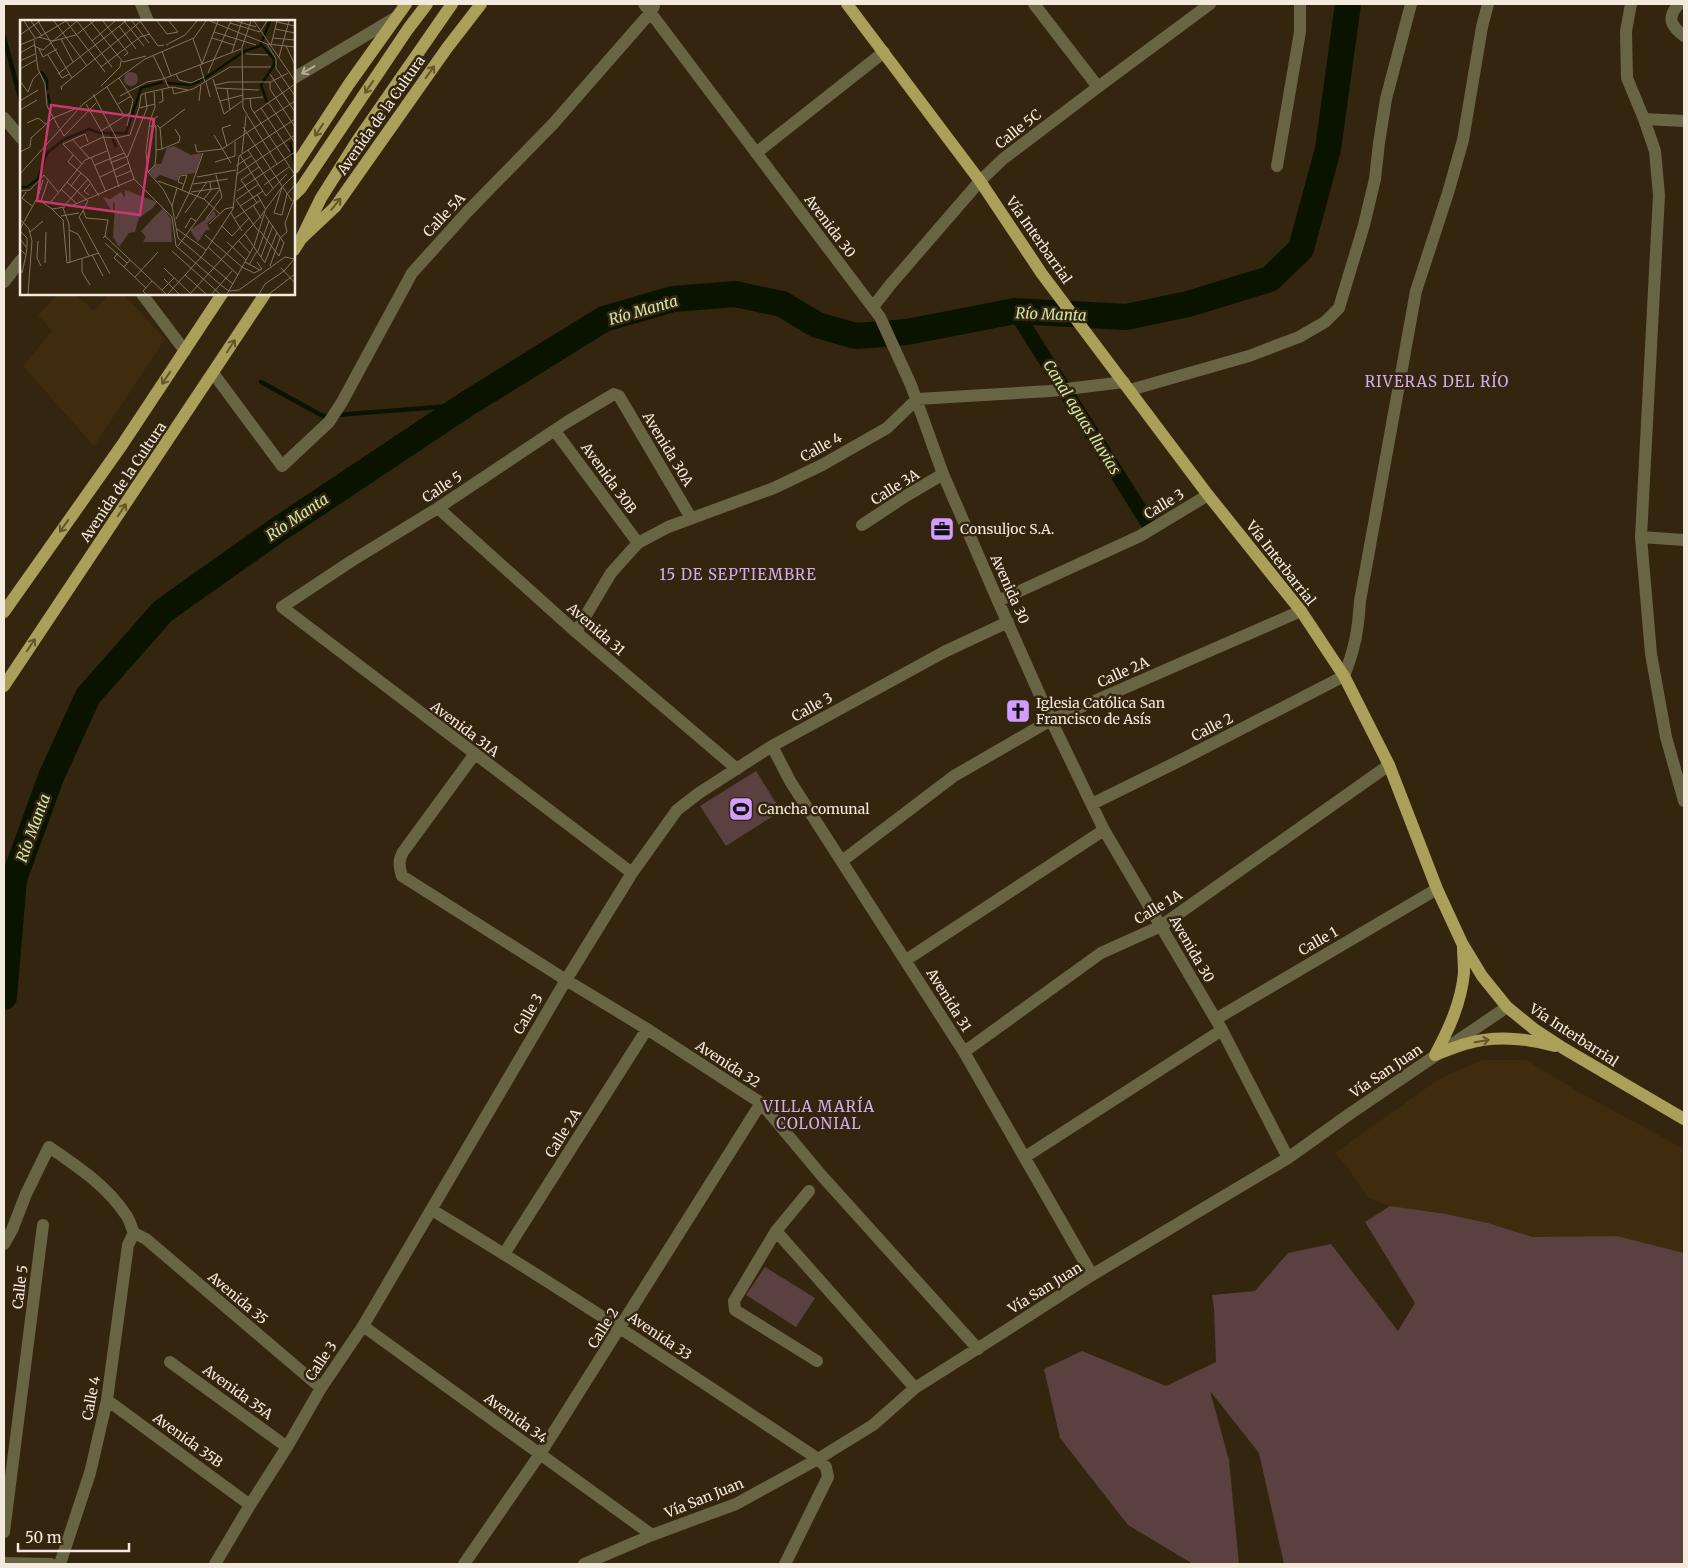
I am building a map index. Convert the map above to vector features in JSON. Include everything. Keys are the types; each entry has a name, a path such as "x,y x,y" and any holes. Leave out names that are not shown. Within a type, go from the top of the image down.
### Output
{"main road":[{"path":"295,166 349,84 406,4"},
{"name":"Avenida de la Cultura","path":"295,194 301,188 408,29 427,4"},
{"name":"Avenida de la Cultura","path":"295,248 321,198 357,141 452,4"},
{"name":"Avenida de la Cultura","path":"301,239 335,207 447,48 481,4"},
{"name":"Vía Interbarrial","path":"847,4 980,181 1042,274 1208,494 1301,611 1344,676 1388,765 1437,889 1462,943 1482,976 1507,1007 1534,1029 1684,1119"},
{"name":"Avenida de la Cultura","path":"4,612 122,444 221,295"},
{"name":"Avenida de la Cultura","path":"4,686 264,295"},
{"path":"1435,1055 1451,1024 1460,995 1464,973 1462,943"},
{"path":"1435,1055 1466,1044 1487,1040 1523,1040 1541,1042 1563,1048"}],"street":[{"path":"142,4 148,20"},
{"path":"1034,4 1098,87"},
{"path":"1277,166 1300,32 1300,4"},
{"path":"917,399 1064,390 1124,381 1249,356 1299,337 1325,322 1339,308 1358,244 1373,188 1386,99 1411,4"},
{"path":"1344,676 1354,652 1360,601 1416,291 1448,194 1462,140 1482,27 1488,4"},
{"path":"1631,4 1626,31 1627,78 1644,118 1655,151 1659,195 1641,536 1651,654 1666,737 1684,801"},
{"path":"1679,4 1672,11 1671,21 1676,30 1684,36"},
{"name":"Calle 5C","path":"876,312 890,285 980,181 1003,159 1205,5"},
{"name":"Avenida 30","path":"650,7 756,153 876,312 917,399 943,474 998,601 1104,830 1219,1025 1288,1158"},
{"name":"Calle 5A","path":"214,373 282,466 329,422 342,402 412,273 468,211 553,124 650,7"},
{"path":"295,77 395,18"},
{"path":"756,153 884,52"},
{"path":"4,118 20,137"},
{"path":"1644,118 1684,121"},
{"path":"4,282 20,261"},
{"path":"143,295 185,351"},
{"name":"Calle 5","path":"282,607 611,395 619,396"},
{"name":"Avenida 30A","path":"619,396 691,518"},
{"name":"Calle 4","path":"576,632 611,573 638,543 668,527 774,488 822,465 887,428 917,399"},
{"name":"Avenida 30B","path":"555,431 638,543"},
{"name":"Calle 3A","path":"862,525 943,474"},
{"name":"Calle 3","path":"998,601 1140,536 1208,494"},
{"name":"Avenida 31","path":"438,508 576,632 737,769"},
{"path":"1641,536 1684,540"},
{"name":"Avenida 31A","path":"282,607 632,874"},
{"name":"Calle 2A","path":"842,861 954,776 1052,720 1301,611"},
{"name":"Calle 3","path":"216,1564 321,1388 363,1326 566,980 632,874 677,810 699,793 772,746 944,652 1008,622"},
{"name":"Calle 2","path":"1092,804 1344,676"},
{"name":"Avenida 31","path":"772,746 790,781 964,1052 1092,1276"},
{"name":"Avenida 32","path":"474,755 403,852 399,859 402,876 647,1029 761,1103 822,1176 978,1349"},
{"name":"Calle 1A","path":"964,1052 1100,953 1161,926 1388,765"},
{"path":"906,960 1104,830"},
{"name":"Calle 1","path":"1025,1157 1219,1025 1437,889"},
{"name":"Vía San Juan","path":"584,1564 652,1535 736,1504 818,1459 873,1425 915,1388 1092,1276 1288,1158 1507,1007"},
{"name":"Calle 2A","path":"504,1254 647,1029"},
{"name":"Calle 2","path":"464,1564 540,1454 761,1103"},
{"path":"4,1244 49,1146 85,1172 114,1200 127,1216 134,1233"},
{"path":"809,1190 776,1231 734,1301 734,1306 736,1310 817,1361"},
{"name":"Avenida 33","path":"432,1210 620,1328 818,1459"},
{"name":"Calle 5","path":"4,1532 43,1225"},
{"path":"776,1231 915,1388"},
{"name":"Calle 4","path":"60,1564 90,1472 108,1400 128,1245 134,1233"},
{"name":"Avenida 35","path":"134,1233 146,1239 321,1388"},
{"name":"Avenida 34","path":"363,1326 652,1535"},
{"name":"Avenida 35A","path":"170,1362 287,1447"},
{"name":"Avenida 35B","path":"108,1400 250,1505"},
{"path":"785,1564 828,1477 826,1468 818,1459"},
{"path":"4,1563 51,1564"}],"shaded area":[{"path":"57,295 76,295 94,311 108,295 124,295 165,339 94,446 23,366 52,331 38,315"},
{"name":"Cancha comunal","path":"756,771 781,811 726,846 700,806"},
{"path":"1482,1060 1526,1060 1577,1091 1684,1149 1684,1253 1617,1236 1532,1237 1488,1223 1446,1214 1390,1206 1368,1198 1348,1168 1335,1153 1439,1079"},
{"path":"1390,1206 1446,1214 1488,1223 1532,1237 1617,1236 1684,1253 1684,1564 1284,1564 1259,1453 1210,1391 1229,1460 1239,1564 1193,1564 1128,1525 1060,1438 1044,1369 1082,1351 1166,1386 1216,1362 1212,1295 1255,1291 1288,1253 1331,1244 1398,1331 1415,1303 1365,1222"},
{"path":"765,1267 815,1298 796,1327 746,1295"}],"waterway":[{"name":"Río Manta","path":"4,997 14,879 51,777 88,696 163,611 276,531 465,405 604,319 673,299 735,294 782,304 817,325 856,336 907,332 1015,311 1126,317 1188,304 1270,279 1301,249 1328,149 1348,4"},
{"path":"4,37 20,97"},
{"name":"Canal aguas lluvias","path":"1015,311 1148,523"},
{"path":"261,382 323,416 465,405"}],"place":[{"name":"Consuljoc S.A.","path":"942,529"},
{"name":"Iglesia Católica San Francisco de Asís","path":"1018,711"},
{"name":"Cancha comunal","path":"741,809"}],"district":[{"name":"RIVERAS DEL RÍO","path":"1437,381"},
{"name":"15 DE SEPTIEMBRE","path":"738,574"},
{"name":"VILLA MARÍA COLONIAL","path":"819,1114"}]}
